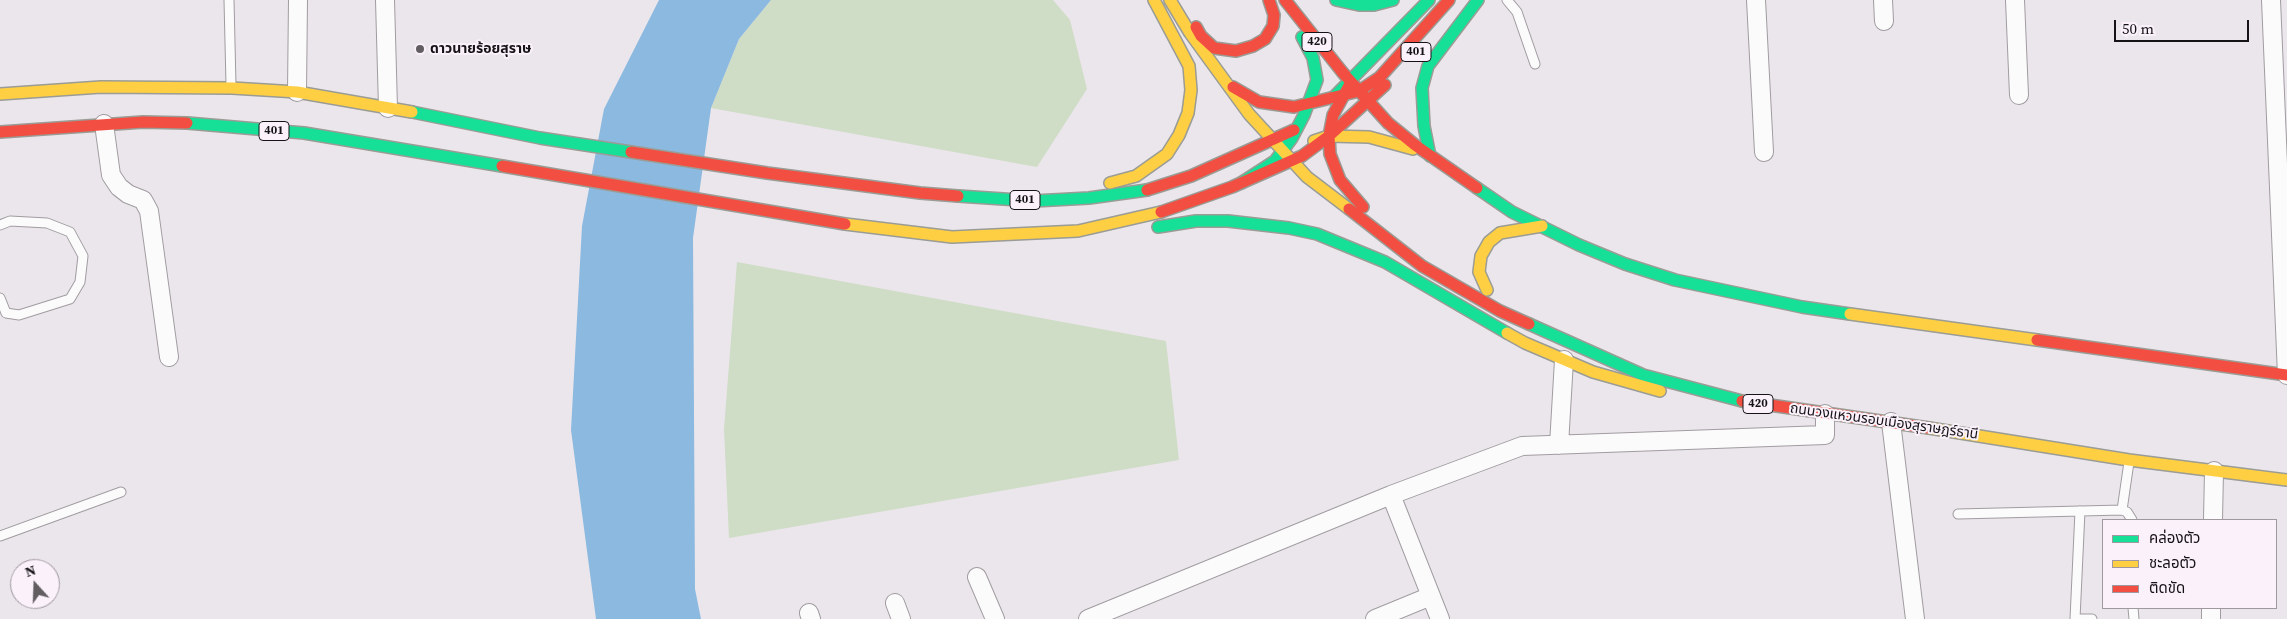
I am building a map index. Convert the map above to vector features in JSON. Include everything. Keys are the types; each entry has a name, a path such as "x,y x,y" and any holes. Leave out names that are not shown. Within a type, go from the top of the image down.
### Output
{"main road":[{"path":"963,185 1024,192 1093,187 1136,176 1167,154 1179,135 1188,113 1191,90 1189,66 1154,0"},
{"name":"420","path":"1170,0 1222,79 1280,146"},
{"path":"1179,0 1201,36 1214,48 1236,51 1253,46 1265,39 1273,26 1274,15 1269,0"},
{"path":"1274,0 1302,36 1314,58 1317,80 1297,129"},
{"name":"420","path":"1285,0 1368,101 1388,122 1430,156 1512,212 1579,245 1625,264 1675,280 1802,306 2287,375"},
{"path":"1336,0 1359,5 1393,0"},
{"name":"401","path":"1351,82 1428,0"},
{"path":"1222,79 1241,93 1259,102 1294,107 1359,91 1380,77 1449,0"},
{"name":"401","path":"0,132 143,122 304,133 545,175 902,232 952,237 1078,231 1165,211 1241,183 1302,156 1329,136 1401,71 1461,0"},
{"path":"1430,156 1424,126 1422,88 1428,66 1478,0"},
{"path":"1351,82 1339,96 1333,115 1329,136 1330,154 1340,180 1360,204 1421,254 1521,309 1629,356"},
{"name":"401","path":"0,94 101,87 232,88 297,92 540,138 767,173 898,190 1034,201 1089,198 1136,192 1280,146 1297,129 1339,96"},
{"path":"1246,165 1280,146 1329,136 1370,137 1400,144 1430,156"},
{"path":"1241,183 1275,161 1280,146"},
{"name":"ถนนวงแหวนรอบเมืองสุราษฎร์ธานี","path":"1280,146 1306,177 1422,266 1500,311 1643,375 1732,400 1755,404 1891,422 2130,460 2287,480"},
{"path":"842,183 920,181"},
{"path":"898,190 952,206 970,209"},
{"path":"1173,195 1189,190"},
{"path":"1149,230 1196,220 1228,221 1288,228 1317,234 1385,262 1437,294 1525,343 1593,372 1683,398"},
{"path":"1487,290 1478,272 1481,256 1489,242 1500,233 1542,226"},
{"path":"952,237 1000,241 1086,242"},
{"path":"1666,369 1704,382 1755,404"},
{"path":"1701,403 1755,404"}],"street":[{"path":"297,92 298,0"},
{"path":"385,0 388,108"},
{"path":"1756,0 1764,152"},
{"path":"1883,0 1884,21"},
{"path":"2015,0 2019,96"},
{"path":"2271,0 2287,375"},
{"path":"104,124 111,174 119,187 128,194 143,200 149,211 169,357"},
{"path":"1560,445 1564,360"},
{"path":"1088,619 1391,495 1522,446 1825,435 1826,414"},
{"path":"1891,422 1915,619"},
{"path":"2213,519 2214,471"},
{"path":"1391,495 1440,619"},
{"path":"977,577 995,619"},
{"path":"1375,619 1431,596"}],"lane":[{"path":"229,0 232,88"},
{"path":"1507,0 1517,12 1535,64"},
{"path":"0,225 10,222 47,223 70,232 82,256 80,282 70,299 19,316 6,313 0,298"},
{"path":"2122,510 2130,460"},
{"path":"0,536 121,492"},
{"path":"1958,514 2122,510 2127,512 2131,519"},
{"path":"2080,511 2075,619 2092,619"}],"green space":[{"path":"771,0 1053,0 1070,20 1087,89 1037,167 711,108 739,39"},
{"path":"737,262 1166,341 1179,460 729,538 724,429"}],"water":[{"path":"659,0 771,0 739,39 711,108 693,238 695,589 701,619 596,619 571,430 582,226 604,109"}],"traffic: fast":[{"path":"1336,0 1359,5 1374,5 1393,0"},
{"path":"1333,98 1429,0"},
{"path":"1430,156 1424,126 1422,88 1428,66 1478,0"},
{"path":"1241,183 1275,161 1292,138 1304,115 1317,80 1313,58 1302,37"},
{"path":"412,112 540,138 631,152"},
{"path":"187,123 304,133 502,166"},
{"path":"1477,188 1512,212 1579,245 1625,264 1675,280 1802,307 1850,314"},
{"path":"958,196 1034,201 1089,198 1147,190"},
{"path":"1158,227 1196,221 1228,221 1289,228 1317,234 1385,262 1507,333"},
{"path":"1529,324 1643,375 1742,401"}],"traffic: slow":[{"path":"1110,183 1136,176 1167,154 1179,135 1188,113 1191,90 1189,66 1154,0"},
{"path":"1170,0 1190,33 1249,114 1307,177 1349,209"},
{"path":"0,94 101,87 232,88 297,92 412,112"},
{"path":"1314,141 1329,136 1369,137 1413,149"},
{"path":"845,224 952,237 1078,231 1161,212"},
{"path":"1487,290 1479,272 1481,256 1489,242 1500,233 1542,226"},
{"path":"1850,314 2037,340"},
{"path":"1507,333 1525,343 1593,372 1660,391"},
{"path":"1929,428 2129,460 2287,480"}],"traffic: jam":[{"path":"1196,27 1201,36 1214,48 1236,51 1253,46 1265,39 1273,26 1274,15 1269,0"},
{"path":"1285,0 1343,73 1388,123 1415,145 1477,188"},
{"path":"1233,87 1259,102 1294,107 1359,91 1380,77 1449,0"},
{"path":"1351,82 1333,115 1329,136 1330,154 1340,180 1363,207"},
{"path":"1161,212 1232,187 1302,156 1329,136 1385,85"},
{"path":"0,132 143,122 187,123"},
{"path":"1147,190 1191,176 1294,130"},
{"path":"631,152 767,173 920,193 958,196"},
{"path":"502,166 845,224"},
{"path":"1349,209 1422,266 1500,311 1529,324"},
{"path":"2037,340 2287,375"},
{"path":"1742,401 1929,428"}],"place":[{"name":"ดาวนายร้อยสุราษ","path":"420,49"}]}
